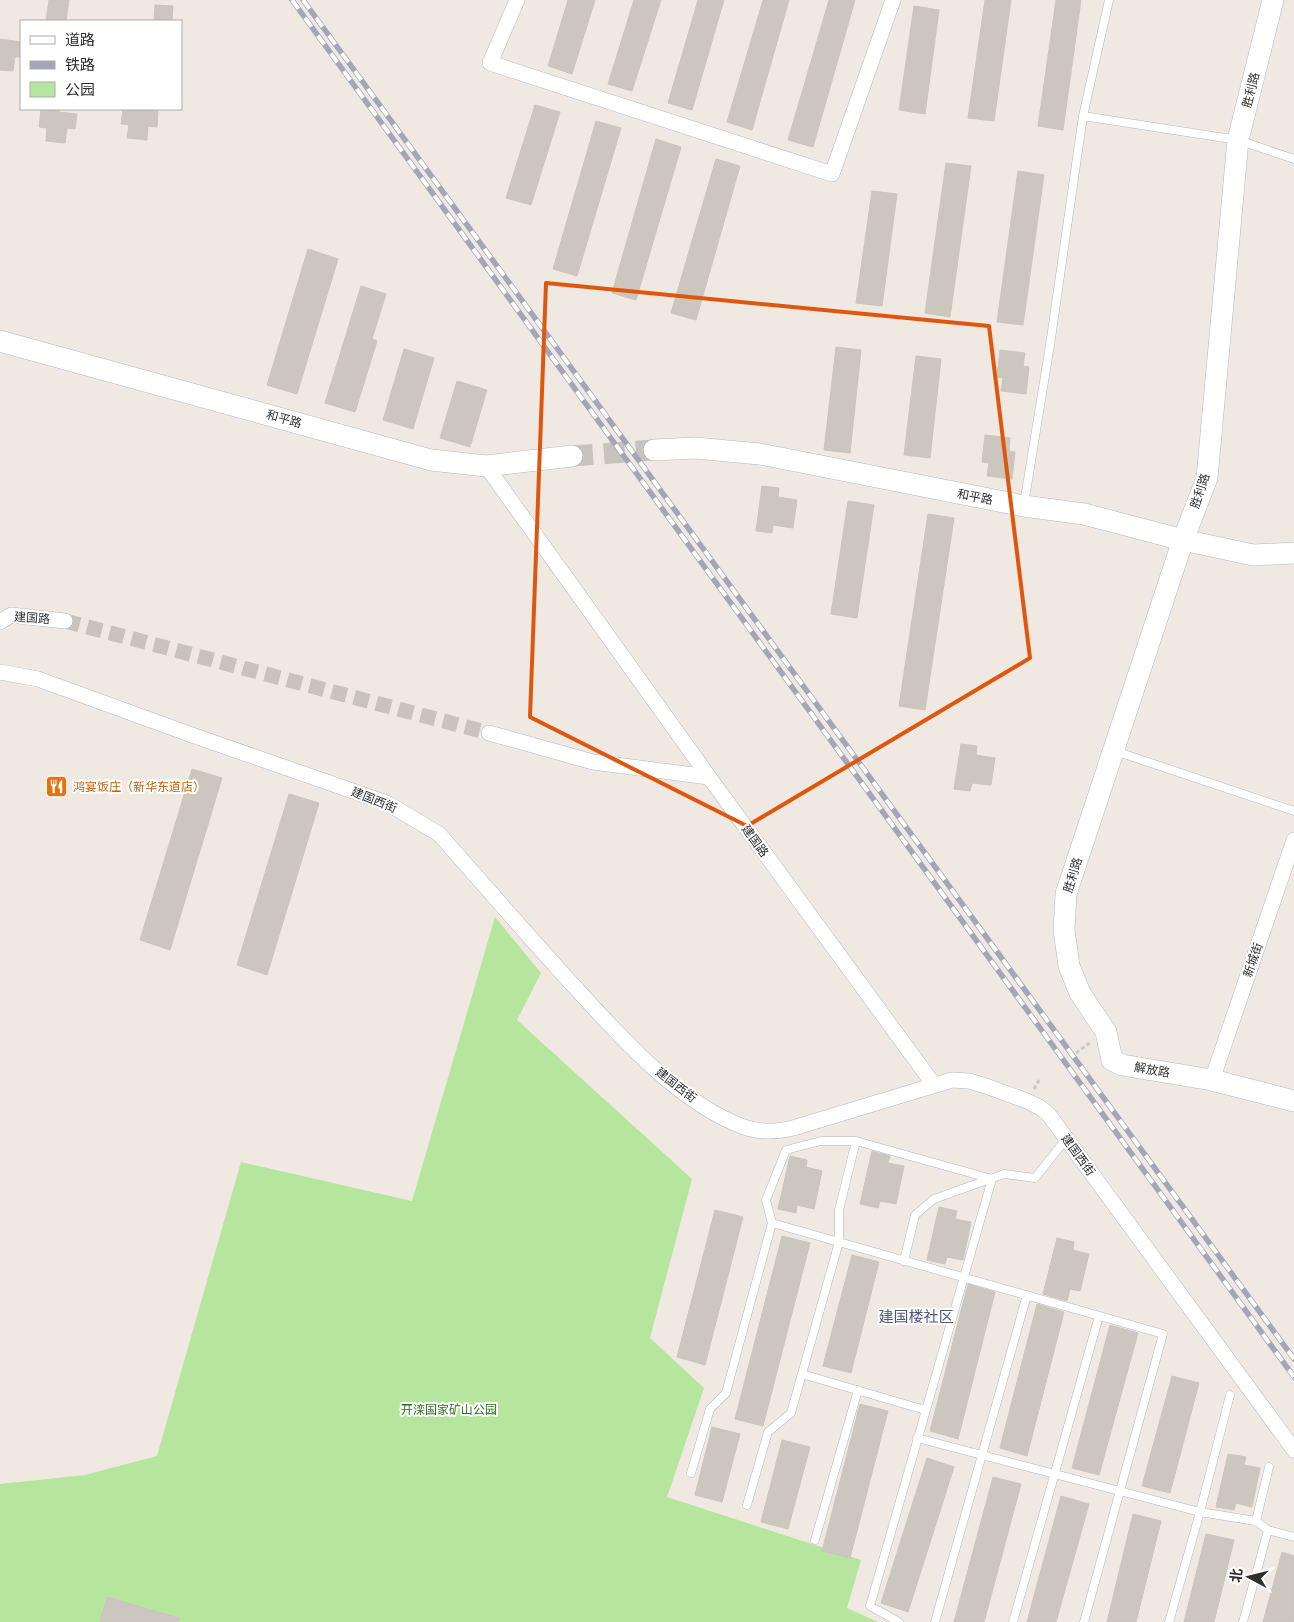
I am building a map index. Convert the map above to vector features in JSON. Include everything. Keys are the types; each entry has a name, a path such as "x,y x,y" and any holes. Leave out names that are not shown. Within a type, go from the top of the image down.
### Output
{"street":[{"path":"517,0 490,63 832,174 893,0"},
{"name":"胜利路","path":"1069,966 1064,930 1066,894 1183,540 1207,478 1238,140 1273,0"},
{"name":"和平路","path":"0,342 431,460 486,466 572,456"},
{"name":"和平路","path":"654,450 696,448 760,454 1024,506 1084,514 1183,540 1253,555 1294,553"},
{"name":"建国路","path":"486,466 709,777 934,1085"},
{"name":"建国路","path":"0,622 11,615 65,621"},
{"name":"建国西街","path":"0,672 38,679 182,732 388,803 413,818 439,834 625,1042 670,1082 709,1110 745,1128 766,1132 793,1128 952,1080 969,1081 1027,1101 1041,1108 1049,1115 1294,1450"},
{"path":"490,733 593,762 709,777"},
{"name":"新城街","path":"1212,1080 1294,840"},
{"name":"解放路","path":"1069,966 1080,993 1106,1032 1112,1060 1122,1065 1212,1080 1294,1101"}],"lane":[{"path":"1024,506 1050,345 1083,116 1109,0"},
{"path":"1083,116 1238,140 1294,159"},
{"path":"1114,750 1294,811"},
{"path":"904,1261 915,1215 934,1199 1004,1174 1035,1178 1066,1139"},
{"path":"691,1473 710,1408 726,1393 772,1223 766,1200 786,1150 821,1141 856,1141 992,1179"},
{"path":"747,1505 768,1432 791,1413 838,1242 840,1210 856,1141"},
{"path":"899,1622 870,1606 992,1179"},
{"path":"772,1223 1163,1334 1084,1622"},
{"path":"935,1622 1027,1295"},
{"path":"1013,1622 1099,1316"},
{"path":"802,1374 925,1410"},
{"path":"816,1540 858,1390"},
{"path":"1169,1622 1230,1395"},
{"path":"917,1438 1200,1512 1256,1521 1268,1530 1294,1537"},
{"path":"1256,1521 1269,1467"},
{"path":"1243,1622 1268,1530"}],"highlighted area":[{"path":"546,283 989,326 1030,658 747,826 530,717"}],"green space":[{"name":"开滦国家矿山公园","path":"495,917 541,973 517,1020 692,1179 650,1338 704,1388 667,1497 861,1560 847,1608 878,1622 0,1622 0,1484 85,1475 157,1456 241,1162 412,1201"}],"building":[{"path":"49,0 69,0 66,20 46,20"},
{"path":"568,0 595,0 572,74 548,66"},
{"path":"634,0 661,0 632,91 608,84"},
{"path":"698,0 724,0 692,110 668,103"},
{"path":"763,0 789,0 752,130 727,122"},
{"path":"829,0 855,0 813,147 788,140"},
{"path":"985,0 1011,0 994,121 968,118"},
{"path":"1056,0 1081,0 1063,130 1038,126"},
{"path":"155,5 173,6 172,20 154,20"},
{"path":"914,6 939,10 925,114 899,110"},
{"path":"0,39 20,42 20,57 15,57 13,71 0,70"},
{"path":"535,105 560,112 531,205 506,198"},
{"path":"41,110 59,110 59,112 77,114 75,129 67,128 65,143 46,141 47,128 39,127"},
{"path":"123,110 158,111 157,127 148,126 147,140 127,138 129,125 121,124"},
{"path":"596,121 621,128 577,276 553,269"},
{"path":"656,139 681,147 636,300 612,293"},
{"path":"716,159 740,166 696,320 671,313"},
{"path":"946,163 971,166 950,317 925,313"},
{"path":"1018,171 1044,175 1023,325 997,322"},
{"path":"872,191 897,194 882,306 856,303"},
{"path":"308,249 338,259 297,394 267,385"},
{"path":"361,286 386,294 372,339 377,341 355,412 325,403"},
{"path":"836,347 861,350 850,453 824,450"},
{"path":"404,349 434,358 413,429 383,420"},
{"path":"1000,350 1025,353 1023,366 1029,367 1026,394 1001,391 1003,378 997,377"},
{"path":"916,356 941,359 930,458 904,455"},
{"path":"457,381 487,390 470,447 440,438"},
{"path":"985,435 1010,438 1009,451 1015,452 1012,479 987,476 989,463 982,462"},
{"path":"762,486 779,488 778,497 797,500 793,528 773,525 772,533 756,531"},
{"path":"848,501 874,505 857,618 831,614"},
{"path":"928,514 954,518 925,710 899,706"},
{"path":"961,744 977,746 976,755 995,758 991,785 972,783 970,791 954,789"},
{"path":"192,769 222,778 170,950 140,940"},
{"path":"289,794 319,803 267,975 237,965"},
{"path":"872,1151 890,1156 888,1163 904,1166 896,1204 880,1201 878,1208 860,1204"},
{"path":"790,1156 807,1160 806,1167 822,1171 814,1209 797,1205 796,1213 778,1209"},
{"path":"939,1207 957,1211 955,1219 971,1222 963,1260 947,1257 945,1264 927,1260"},
{"path":"715,1210 743,1217 705,1365 677,1357"},
{"path":"782,1236 810,1243 763,1426 735,1419"},
{"path":"1057,1238 1074,1242 1073,1250 1089,1254 1080,1291 1070,1289 1067,1301 1043,1294"},
{"path":"852,1255 879,1262 851,1373 823,1366"},
{"path":"968,1284 995,1292 958,1439 930,1431"},
{"path":"1037,1304 1064,1312 1027,1456 1000,1448"},
{"path":"1110,1325 1138,1333 1099,1475 1072,1468"},
{"path":"1172,1376 1199,1383 1170,1493 1142,1486"},
{"path":"860,1404 888,1411 850,1558 822,1551"},
{"path":"712,1427 740,1434 722,1502 695,1495"},
{"path":"782,1440 810,1447 788,1529 761,1522"},
{"path":"1228,1454 1246,1457 1244,1465 1260,1468 1252,1507 1236,1503 1234,1510 1216,1507"},
{"path":"927,1458 954,1467 908,1612 881,1603"},
{"path":"993,1477 1021,1484 984,1622 954,1622"},
{"path":"1061,1496 1089,1504 1056,1622 1027,1622"},
{"path":"1133,1514 1161,1521 1136,1622 1107,1622"},
{"path":"1206,1534 1234,1540 1214,1622 1184,1622"},
{"path":"1282,1552 1294,1556 1294,1622 1263,1622"},
{"path":"107,1597 179,1618 179,1622 100,1622"}],"tunnel":[{"path":"572,456 654,450"},
{"path":"65,621 489,733"}],"railway":[{"path":"292,0 1294,1377"},
{"path":"303,0 1294,1359"}],"place":[{"name":"鸿宴饭庄（新华东道店）","path":"57,787"}],"district":[{"name":"建国楼社区","path":"916,1317"}]}
